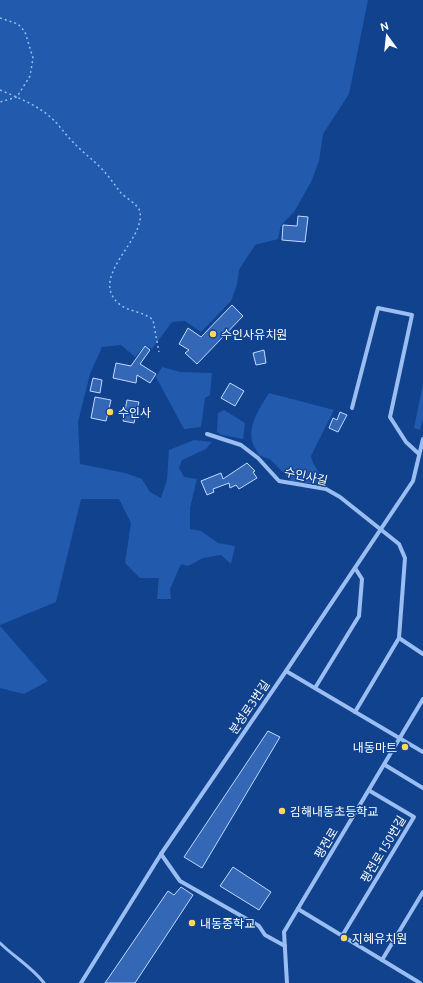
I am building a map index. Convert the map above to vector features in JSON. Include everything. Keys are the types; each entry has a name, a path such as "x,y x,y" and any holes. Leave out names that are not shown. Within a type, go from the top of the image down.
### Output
{"street":[{"path":"352,408 378,308 412,315 390,417 406,442 419,454"},
{"name":"수인사길","path":"207,434 241,445 258,458 279,482 326,489 340,497 399,544 405,558 399,638"},
{"name":"분성로3번길","path":"81,983 160,854 286,671 413,481 423,439"},
{"path":"315,688 359,616 362,579 355,568"},
{"path":"355,712 399,638 423,654"},
{"path":"286,671 423,752"},
{"name":"평전로","path":"286,983 284,932 370,791 399,738 423,699"},
{"path":"385,765 423,788"},
{"name":"평전로150번길","path":"342,936 414,817 370,791"},
{"path":"160,854 180,881 259,926 265,935 285,946"},
{"path":"382,960 423,892"},
{"path":"298,909 420,983"}],"lane":[{"path":"0,943 29,966 44,983"}],"path":[{"path":"0,18 18,24 25,32 33,58 30,76 17,97 0,102"},
{"path":"0,90 42,110 56,121 72,141 99,166 126,198 139,209 141,214 134,236 113,269 111,288 113,297 119,304 131,311 149,316 153,320 159,352"}],"shaded area":[{"path":"0,0 368,0 349,94 323,134 319,161 311,182 294,212 281,225 278,239 255,245 239,270 237,285 231,301 201,332 185,321 172,322 152,349 145,345 135,357 121,345 102,347 90,374 78,422 80,464 125,473 142,479 150,492 161,498 167,480 169,450 194,440 212,442 206,449 182,460 179,468 184,477 197,479 190,508 190,529 201,531 218,543 235,546 231,564 221,555 203,558 188,566 181,564 170,589 171,599 157,599 159,578 140,578 125,563 131,523 119,499 81,499 56,602 0,625"},
{"path":"162,367 180,372 212,373 210,395 205,398 201,427 184,429 156,377"},
{"path":"423,384 423,419 420,430 414,428"},
{"path":"269,393 334,410 311,456 323,484 292,482 271,460 259,455 254,447 251,435 252,428 256,416"},
{"path":"224,410 245,423 243,439 222,435 217,432 218,413"},
{"path":"0,626 48,681 24,694 0,688"}],"building":[{"path":"298,216 308,217 305,242 282,240 283,225 297,226"},
{"path":"232,305 243,316 197,364 185,353 189,350 179,344 188,328 201,337"},
{"path":"145,346 150,350 140,364 156,374 150,383 137,375 136,383 113,378 116,363 131,366"},
{"path":"264,350 266,363 256,365 253,353"},
{"path":"93,378 102,380 100,393 90,391"},
{"path":"230,383 244,391 235,406 221,398"},
{"path":"95,397 111,400 106,421 91,418"},
{"path":"127,400 139,402 134,423 123,421"},
{"path":"340,412 347,415 338,432 329,428 333,418 337,420"},
{"path":"247,463 255,471 253,472 257,478 239,489 236,485 230,488 229,483 213,489 214,492 207,495 201,481 221,473 223,479"},
{"path":"268,731 280,737 202,868 184,857"},
{"path":"233,867 271,892 259,910 220,886"},
{"path":"181,887 193,895 135,983 105,983 168,891 174,895"}],"place":[{"name":"수인사유치원","path":"213,334"},
{"name":"수인사","path":"110,412"},
{"name":"내동마트","path":"405,747"},
{"name":"김해내동초등학교","path":"282,811"},
{"name":"내동중학교","path":"192,923"},
{"name":"지혜유치원","path":"344,938"}]}
